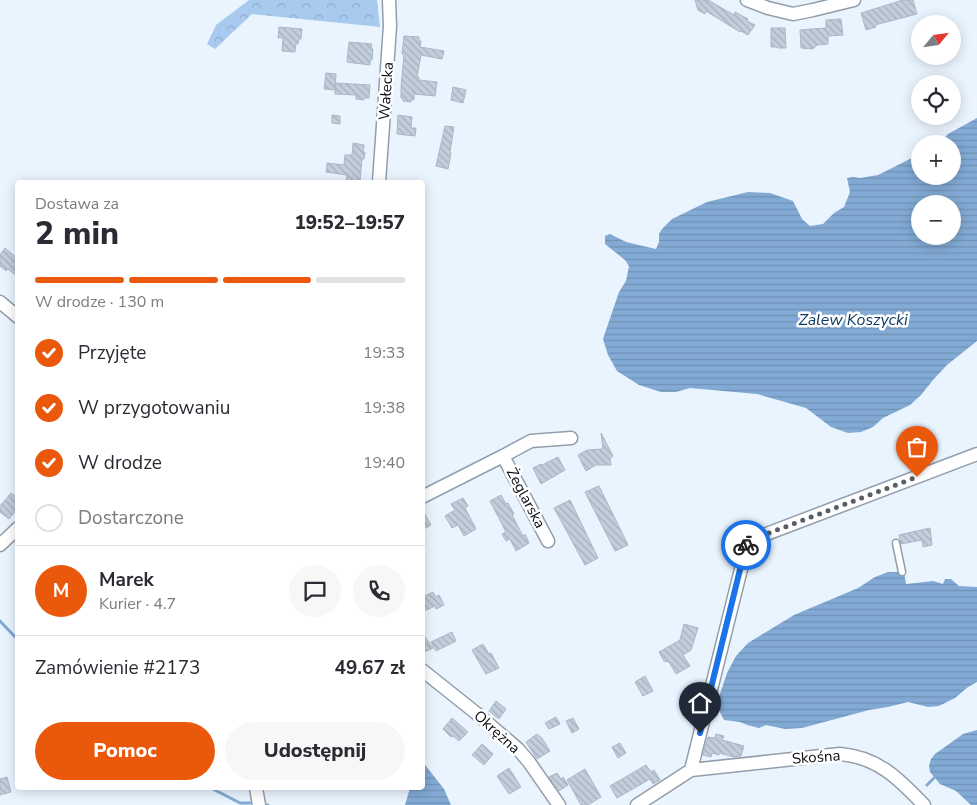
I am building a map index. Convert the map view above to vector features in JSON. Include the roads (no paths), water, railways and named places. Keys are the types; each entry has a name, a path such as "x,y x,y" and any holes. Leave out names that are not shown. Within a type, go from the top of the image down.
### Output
{"street":[{"name":"Wałecka","path":"379,180 390,26 390,0"},
{"path":"747,0 768,8 793,14 854,0"},
{"path":"0,302 15,314"},
{"name":"Żeglarska","path":"425,495 531,441 571,438"},
{"path":"637,805 691,770 748,541 977,454"},
{"name":"Żeglarska","path":"503,456 548,541"},
{"path":"0,545 15,531"},
{"name":"Okrężna","path":"425,672 518,749 559,805"},
{"name":"Skośna","path":"691,770 831,754 846,754 863,758 880,766 895,776 924,805"},
{"path":"256,790 259,805"}],"lane":[{"path":"896,544 902,572"}],"water":[{"name":"Zalew Koszycki","path":"977,118 977,341 947,365 910,405 883,418 873,427 861,432 848,433 831,427 806,408 757,394 690,388 676,392 661,392 639,385 617,371 608,355 603,339 619,292 626,281 629,266 625,260 605,244 605,236 610,234 626,242 656,249 659,242 659,234 672,219 707,202 748,192 770,193 793,201 802,219 810,226 823,224 834,213 844,207 850,192 847,178 878,175 911,158 911,185 961,185 961,135 947,135"},
{"path":"888,572 904,572 906,584 933,581 943,584 945,579 951,579 959,586 977,587 977,682 955,698 939,706 928,707 908,702 869,710 802,728 785,729 766,725 759,728 740,722 724,720 718,708 720,694 727,673 736,656 748,643 794,615 858,588 875,577"},
{"path":"977,730 977,805 971,805 956,791 940,784 930,772 929,766 935,754 963,734"},
{"path":"425,765 444,789 451,805 405,805 409,790 425,790"}],"waterway":[{"path":"0,621 15,637"},
{"path":"927,785 937,775"},
{"path":"215,790 240,803 250,803"}]}
